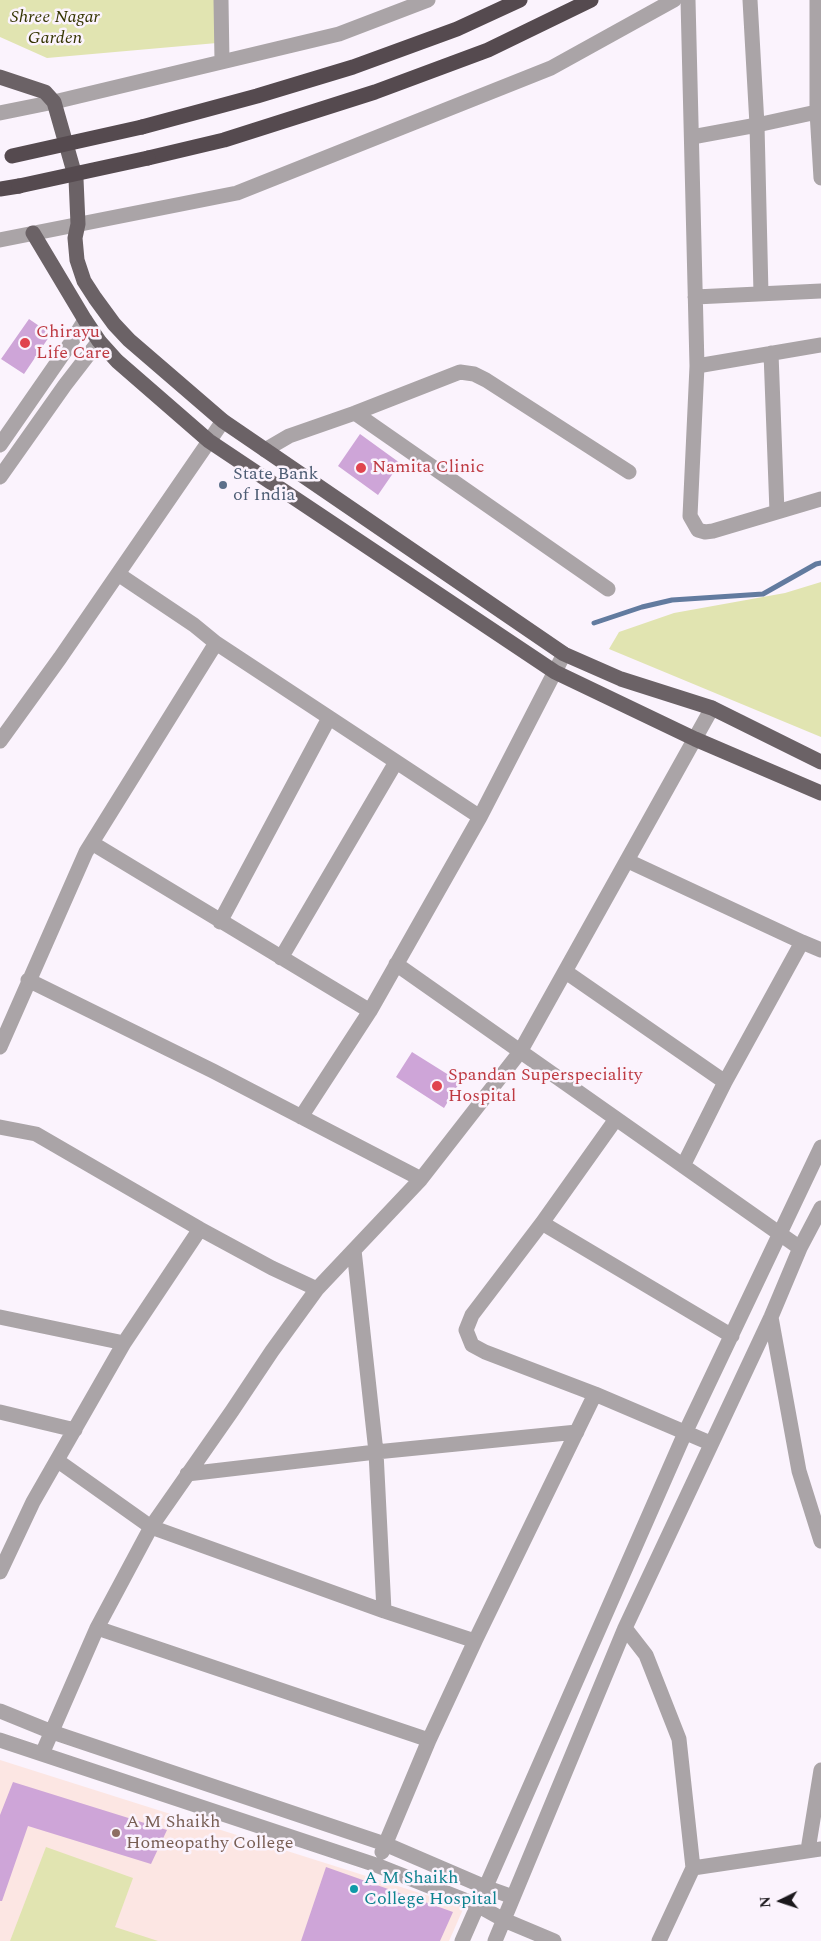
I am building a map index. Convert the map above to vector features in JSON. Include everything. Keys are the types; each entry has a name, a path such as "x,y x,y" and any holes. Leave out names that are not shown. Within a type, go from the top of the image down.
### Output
{"highway":[{"path":"6,157 142,127 257,96 353,67 457,29 520,0"},
{"path":"0,189 224,140 375,92 488,50 591,0"}],"main road":[{"path":"0,77 45,92 54,102 76,179 78,224 74,238 77,260 84,281 114,324 129,340 223,421 564,654 621,679 712,708 821,762"},
{"path":"33,233 84,320 117,362 209,442 555,672 695,739 821,793"},
{"path":"84,320 99,304"},
{"path":"100,341 114,324"}],"street":[{"path":"221,0 222,61"},
{"path":"0,113 54,102 339,34 428,0"},
{"path":"0,240 237,193 551,68 674,0"},
{"path":"688,0 697,366 690,516 698,530 705,532 713,531 821,499"},
{"path":"750,0 757,125 761,294"},
{"path":"818,0 821,178"},
{"path":"692,137 819,111"},
{"path":"695,297 821,291"},
{"path":"0,445 70,344 84,320"},
{"path":"0,476 65,385 100,341"},
{"path":"697,366 821,346"},
{"path":"771,353 777,512"},
{"path":"265,450 289,436 355,413 460,372 474,374 629,472"},
{"path":"355,413 608,589"},
{"path":"0,741 60,658 223,421"},
{"path":"118,574 194,625 216,643 480,817"},
{"path":"0,1047 86,852 216,643"},
{"path":"301,1117 370,1011 480,817 564,654"},
{"path":"42,1754 98,1628 151,1527 317,1289 421,1179 520,1052 712,708"},
{"path":"220,922 329,718"},
{"path":"281,958 396,762"},
{"path":"92,843 370,1011"},
{"path":"628,861 821,950"},
{"path":"683,1166 725,1082 802,942"},
{"path":"396,964 800,1248"},
{"path":"566,972 725,1082"},
{"path":"28,980 212,1071 421,1179"},
{"path":"616,1119 542,1223 472,1315 466,1330 472,1345 485,1352 595,1394 710,1444"},
{"path":"0,1127 36,1134 200,1229 272,1268 317,1289"},
{"path":"462,1941 484,1887 685,1433 821,1147"},
{"path":"495,1941 625,1628 771,1317 800,1248 820,1212"},
{"path":"542,1223 732,1336"},
{"path":"0,1572 33,1502 124,1343 200,1229"},
{"path":"354,1250 376,1452 384,1612"},
{"path":"0,1316 124,1343"},
{"path":"771,1317 799,1471 821,1541"},
{"path":"376,1865 429,1740 475,1641 595,1394"},
{"path":"0,1412 75,1430"},
{"path":"187,1474 376,1452 577,1432"},
{"path":"58,1461 151,1527 384,1612 475,1641"},
{"path":"98,1628 429,1740"},
{"path":"625,1628 646,1655 679,1739 693,1868 659,1941"},
{"path":"0,1711 52,1732 385,1844 484,1887 512,1897"},
{"path":"0,1740 376,1865 477,1905 504,1920 554,1941"},
{"path":"693,1868 814,1850 821,1770"}],"shaded area":[{"name":"A M Shaikh Homeopathy College","path":"0,1760 464,1907 449,1941 0,1941"}],"green space":[{"name":"Shree Nagar Garden","path":"0,0 218,0 217,43 47,58 0,37"},
{"path":"821,582 821,737 609,649 619,632 674,613 785,593"},
{"path":"46,1847 133,1878 115,1927 158,1941 10,1941"}],"building":[{"path":"29,319 51,334 24,374 1,359"},
{"path":"360,434 400,463 378,495 338,466"},
{"path":"412,1052 460,1082 444,1108 396,1077"},
{"path":"13,1782 167,1830 151,1864 28,1826 2,1901 0,1901 0,1815"},
{"name":"A M Shaikh College Hospital","path":"326,1867 453,1912 440,1941 301,1941"}],"waterway":[{"path":"594,623 642,607 672,600 763,594 821,563"}],"place":[{"name":"Chirayu Life Care","path":"25,343"},
{"name":"Namita Clinic","path":"361,468"},
{"name":"State Bank of India","path":"223,485"},
{"name":"Spandan Superspeciality Hospital","path":"437,1086"},
{"name":"A M Shaikh Homeopathy College","path":"116,1833"},
{"name":"A M Shaikh College Hospital","path":"354,1889"}]}
